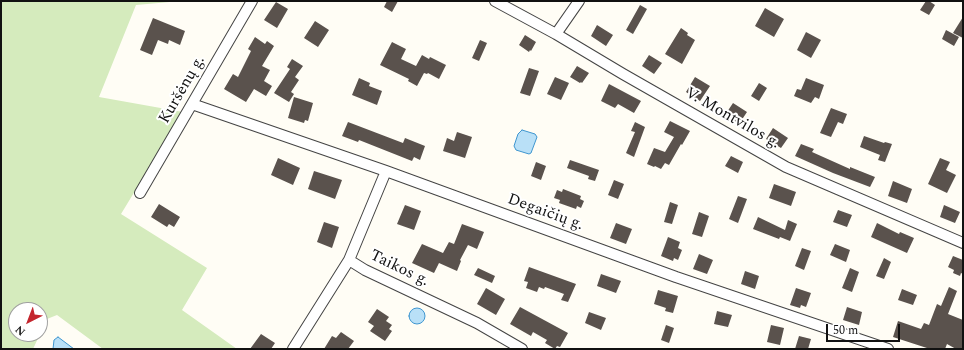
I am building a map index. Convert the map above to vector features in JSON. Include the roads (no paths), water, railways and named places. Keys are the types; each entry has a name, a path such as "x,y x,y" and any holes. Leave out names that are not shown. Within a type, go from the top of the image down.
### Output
{"street":[{"name":"Kuršėnų g.","path":"140,193 252,1"},
{"name":"V. Montvilos g.","path":"495,1 556,34 786,167 963,243"},
{"path":"556,34 579,1"},
{"name":"Degaičių g.","path":"192,104 386,171 676,277 888,349"},
{"name":"Taikos g.","path":"386,171 349,260 365,270 477,323 522,349"},
{"path":"293,349 349,260"}],"water":[{"path":"522,130 535,134 537,137 531,153 529,154 516,150 514,146 518,134"},
{"path":"417,308 424,313 425,316 420,323 417,324 410,319 409,316 414,309"},
{"path":"58,337 74,349 53,349 54,340"}]}
